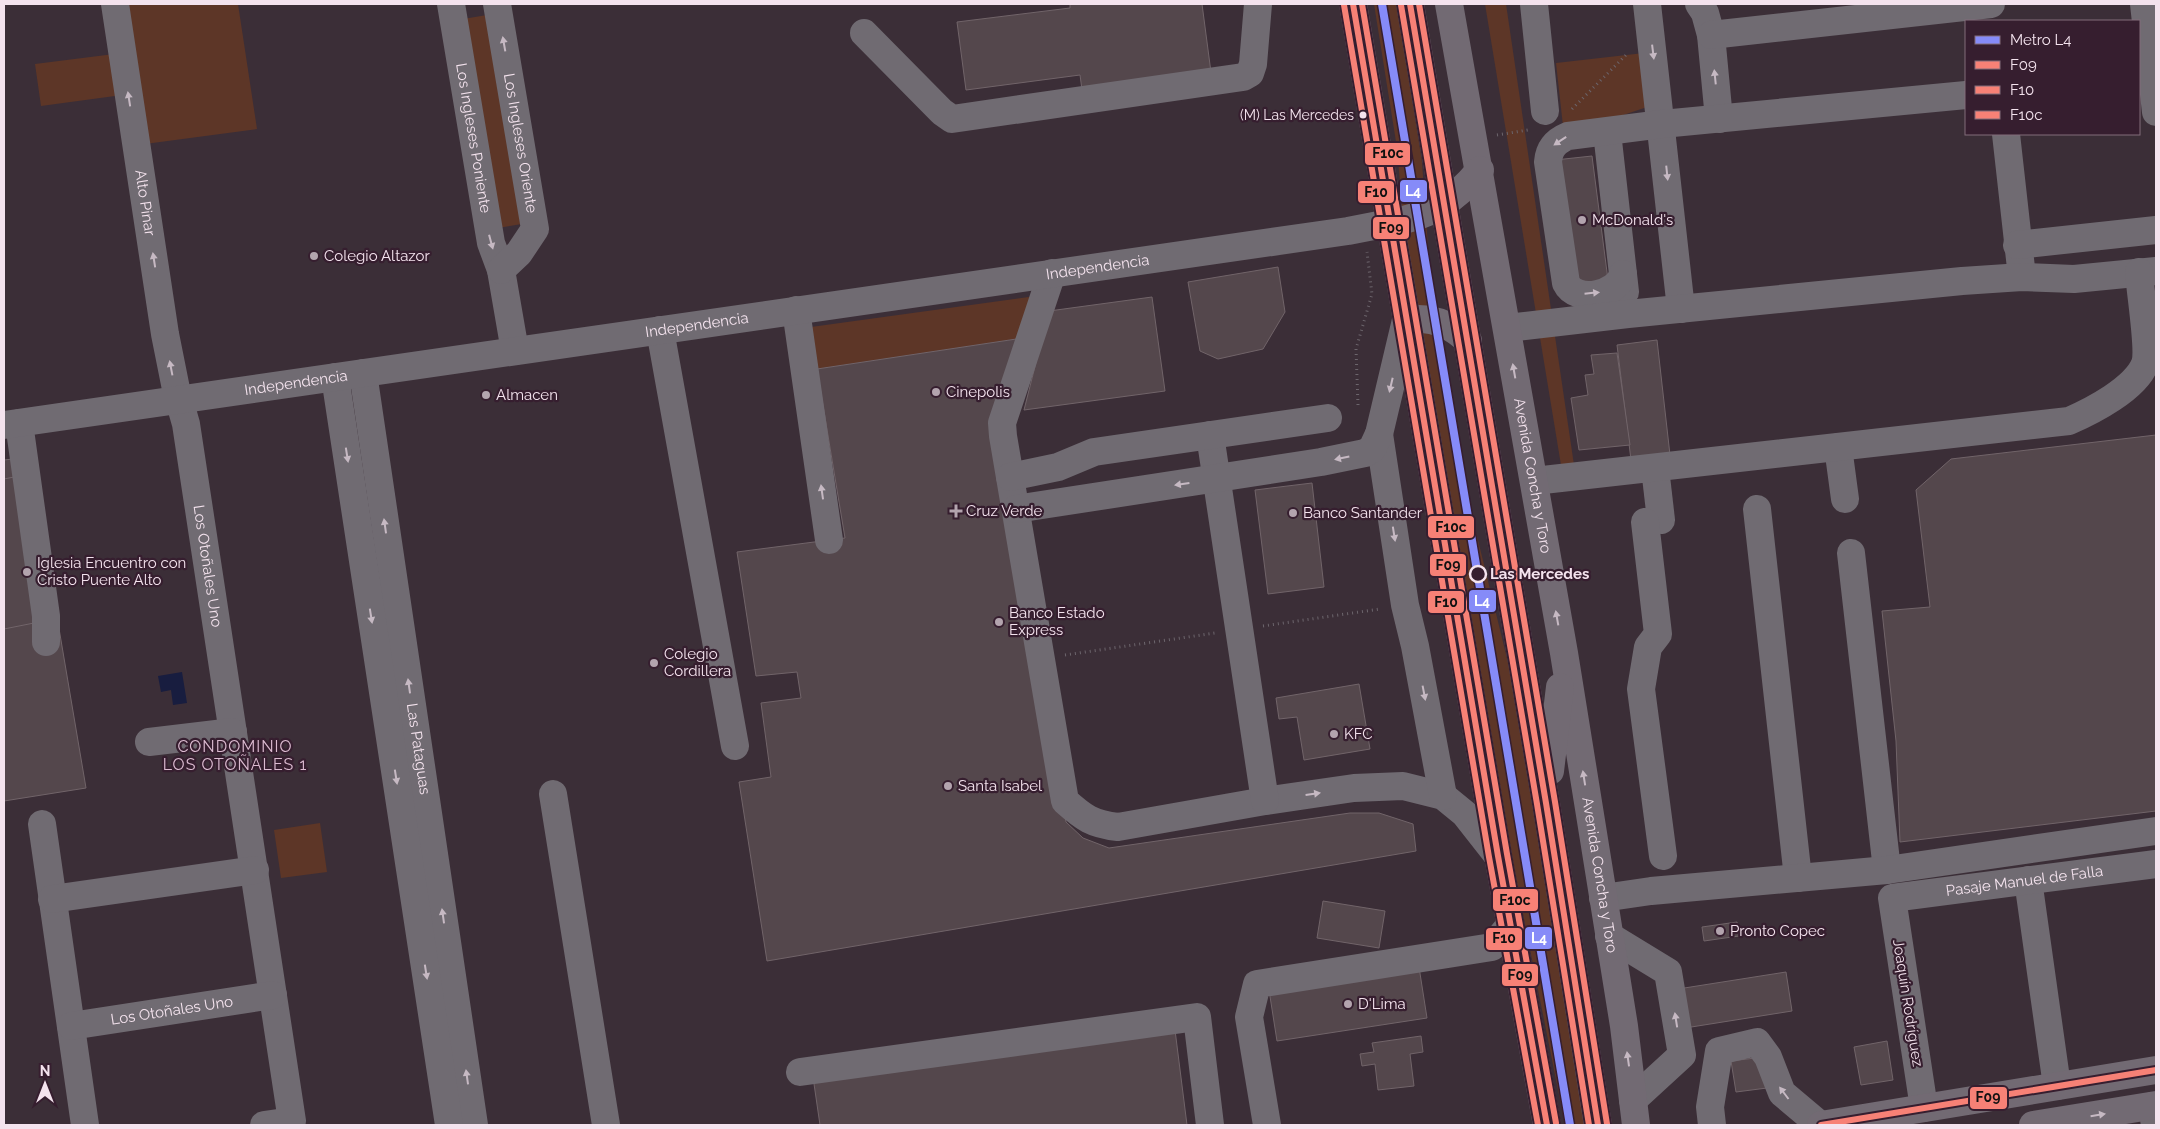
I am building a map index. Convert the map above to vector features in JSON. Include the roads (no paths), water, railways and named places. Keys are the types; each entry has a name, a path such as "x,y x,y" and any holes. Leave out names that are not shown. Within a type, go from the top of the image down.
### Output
{"main road":[{"path":"1353,4 1498,856 1547,1125"},
{"path":"1410,4 1546,803 1598,1125"},
{"name":"Avenida Concha y Toro","path":"1450,4 1564,653 1635,1113"},
{"path":"1389,223 1409,220 1444,205 1480,170"},
{"path":"1406,320 1416,318 1437,321 1450,326 1468,341"},
{"path":"1546,803 1564,653"},
{"path":"1821,1125 2156,1070"},
{"path":"2032,1125 2154,1112"}],"street":[{"name":"Alto Pinar","path":"115,4 165,334 179,400"},
{"name":"Los Ingleses Poniente","path":"451,4 490,243 501,270 515,351"},
{"name":"Los Ingleses Oriente","path":"496,4 535,229 519,253 501,270"},
{"path":"864,33 942,112 952,119 1243,77 1250,73 1254,64 1258,4"},
{"path":"1534,4 1548,117"},
{"path":"1647,4 1662,124 1681,309"},
{"path":"1699,4 1705,13 1711,35 1719,119"},
{"path":"1711,35 1992,4 1994,20"},
{"path":"2144,4 2149,78 2156,112"},
{"path":"1623,274 1618,286 1605,292 1577,294 1568,288 1548,162 1551,149 1561,139 1568,136 1662,124 1965,95"},
{"path":"1607,132 1628,314"},
{"path":"2006,135 2022,277"},
{"name":"Independencia","path":"11,424 1348,231 1389,223"},
{"path":"2017,245 2156,230"},
{"path":"1507,328 1962,281 2022,277 2074,279 2148,272 2147,351 2145,364 2138,374 2116,396 2069,421 1534,481"},
{"path":"1052,273 1002,423 1066,801 1085,819 1101,825 1118,827 1265,801 1383,785 1403,786 1444,796 1465,814 1498,856"},
{"path":"796,310 829,540"},
{"path":"1016,509 1217,479 1365,453 1372,449 1380,434 1406,320"},
{"path":"660,330 735,746"},
{"name":"Las Pataguas","path":"362,373 474,1125"},
{"name":"Las Pataguas","path":"334,377 449,1125"},
{"name":"Los Otoñales Uno","path":"179,400 186,424 292,1121 264,1125"},
{"path":"1010,477 1058,467 1094,452 1328,418"},
{"path":"11,424 46,616 46,642"},
{"path":"1380,434 1405,606 1415,646 1444,796"},
{"path":"1210,435 1265,801"},
{"path":"1838,447 1845,499"},
{"path":"1655,468 1653,520 1658,634 1648,647 1641,690 1663,856"},
{"path":"1757,509 1798,878"},
{"path":"1851,553 1887,870"},
{"path":"150,742 233,732"},
{"path":"553,794 606,1125"},
{"path":"42,824 86,1125"},
{"path":"1603,898 1651,891 1887,870 2156,831"},
{"name":"Pasaje Manuel de Falla","path":"1892,898 2156,864"},
{"path":"52,899 255,870"},
{"path":"2028,880 2057,1086"},
{"name":"Joaquín Rodríguez","path":"1892,898 1924,1108"},
{"path":"1267,1125 1249,1017 1257,984 1492,947 1510,925"},
{"path":"1609,936 1668,972 1682,1055"},
{"name":"Los Otoñales Uno","path":"71,1026 273,995"},
{"path":"800,1072 1197,1017 1210,1125"},
{"path":"1635,1113 1682,1055 1757,1042 1768,1057 1782,1094 1821,1125"},
{"path":"1712,1125 1710,1107 1719,1050"}],"water":[{"path":"182,672 187,703 173,705 171,690 161,692 158,676"}],"metro line":[{"name":"L4","path":"1382,4 1570,1125"}],"place":[{"name":"(M) Las Mercedes","path":"1363,115"},
{"name":"McDonald's","path":"1582,220"},
{"name":"Colegio Altazor","path":"314,256"},
{"name":"Cinepolis","path":"936,392"},
{"name":"Almacen","path":"486,395"},
{"name":"Cruz Verde","path":"956,511"},
{"name":"Banco Santander","path":"1293,513"},
{"name":"Iglesia Encuentro con Cristo Puente Alto","path":"27,572"},
{"name":"Las Mercedes","path":"1478,574"},
{"name":"Banco Estado Express","path":"999,622"},
{"name":"Colegio Cordillera","path":"654,663"},
{"name":"KFC","path":"1334,734"},
{"name":"Santa Isabel","path":"948,786"},
{"name":"Pronto Copec","path":"1720,931"},
{"name":"D'Lima","path":"1348,1004"}],"district":[{"name":"CONDOMINIO LOS OTOÑALES 1","path":"235,755"}]}
